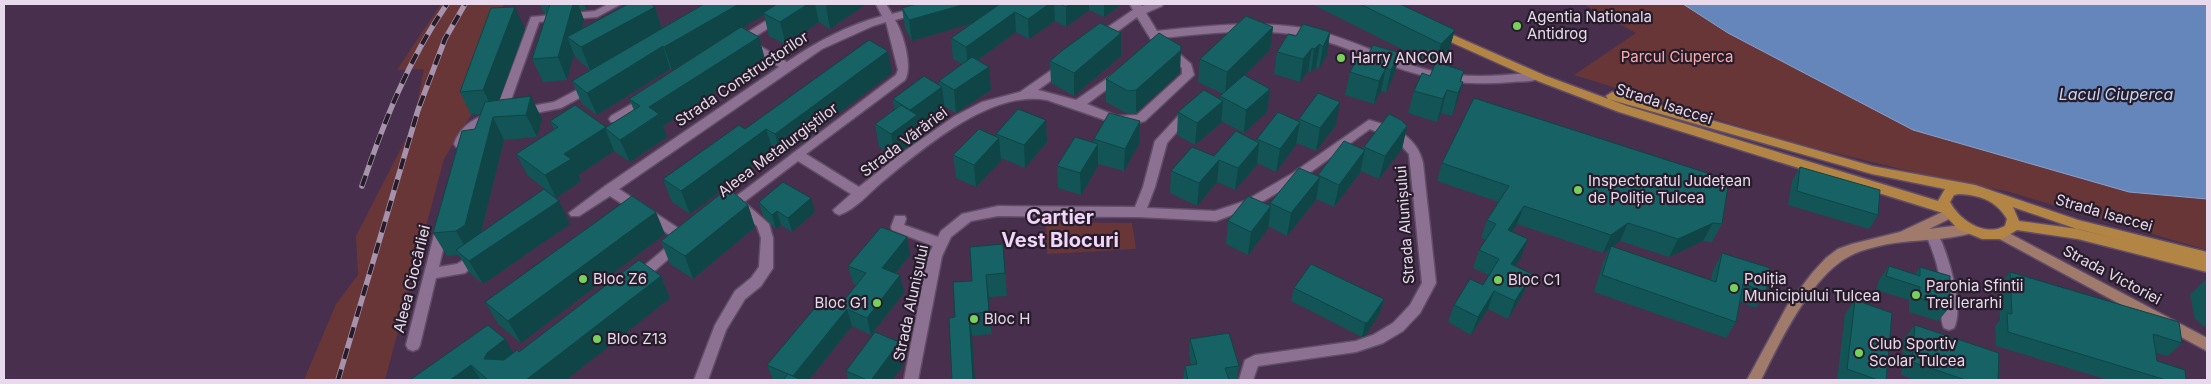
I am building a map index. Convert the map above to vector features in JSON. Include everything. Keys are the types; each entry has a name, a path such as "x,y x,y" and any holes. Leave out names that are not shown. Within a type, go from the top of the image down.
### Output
{"main road":[{"name":"Strada Isaccei","path":"2001,234 1986,234 1970,230 1948,211 1882,187 1650,118 1535,76 1426,22 1542,70 1653,109 1872,170 1967,189 2077,224 2207,257"},
{"path":"1897,239 1948,211 1944,202 1950,192 1967,189"},
{"name":"Strada Isaccei","path":"1992,197 2011,213 2013,225 2078,234 2207,267"},
{"path":"2001,234 2007,232 2013,225"},
{"path":"1754,380 1779,332 1807,290 1832,261 1857,248 1897,239 1970,230"},
{"name":"Strada Victoriei","path":"2001,234 2207,345"}],"street":[{"path":"501,115 535,19 597,14 616,4"},
{"path":"727,49 800,4"},
{"name":"Aleea Metalurgiștilor","path":"721,212 901,78 904,70 889,17 881,4"},
{"name":"Strada Constructorilor","path":"575,212 818,46 889,17 943,4"},
{"path":"1087,48 1137,7 1158,4"},
{"path":"1137,7 1155,42 1243,27 1310,33 1432,75 1481,81 1535,76"},
{"path":"743,39 787,67"},
{"name":"Strada Vărăriei","path":"839,210 946,127 972,113 1022,95 1038,94 1078,105 1120,121 1130,122 1141,118 1188,76 1186,67 1155,42"},
{"path":"1022,95 1071,60"},
{"path":"1078,105 1130,65"},
{"path":"457,158 461,138 477,123 501,115 558,105 602,80"},
{"path":"616,119 655,94"},
{"path":"1139,212 1150,187 1161,141 1185,116"},
{"name":"Strada Alunișului","path":"910,380 939,243 956,224 967,217 998,211 1139,212 1216,216 1249,204 1297,176 1369,124 1396,134 1408,142 1416,153 1429,283 1422,301 1409,319 1391,333 1365,346 1255,361 1247,370 1246,380"},
{"path":"798,155 861,194"},
{"path":"609,189 688,236 624,288"},
{"path":"701,380 720,329 740,295 756,282 766,268 767,238 763,224 736,202"},
{"name":"Aleea Ciocârliei","path":"413,345 445,216"},
{"path":"900,219 897,227 939,243"},
{"path":"1932,235 1942,260 1951,308 1949,324"},
{"path":"432,273 460,268 491,247"}],"green space":[{"path":"441,4 503,4 503,17 471,115 444,159 385,380 304,380 336,304 358,275 356,236 413,125 424,69 397,70"},
{"name":"Parcul Ciuperca","path":"1583,4 1683,4 1728,33 1913,130 2129,192 2207,199 2207,250 2006,191 1942,179 1794,143 1574,75 1636,33"},
{"path":"1046,222 1132,223 1136,249 1047,254"}],"water":[{"name":"Lacul Ciuperca","path":"1683,4 2207,4 2207,199 2129,192 1913,130 1728,33"}],"building":[{"path":"550,4 573,4 558,57 532,59"},
{"path":"628,4 651,4 655,7 581,47 567,37"},
{"path":"704,4 739,4 663,46 587,93 572,81"},
{"path":"777,4 808,4 780,22 763,13"},
{"path":"917,4 966,4 909,20 902,8"},
{"path":"1000,4 1049,4 1028,19 1015,12 966,47 951,38"},
{"path":"1360,4 1400,4 1455,30 1441,44"},
{"path":"515,7 483,90 460,92 491,8"},
{"path":"1246,16 1273,27 1227,72 1200,59"},
{"path":"1100,23 1121,33 1074,73 1050,61 1063,50"},
{"path":"1303,24 1330,32 1323,47 1320,44 1314,49 1312,48 1303,59 1277,52 1288,34 1296,36"},
{"path":"741,27 759,37 649,107 659,114 620,140 605,128 640,106 629,99"},
{"path":"1159,33 1181,46 1181,50 1136,90 1128,91 1106,79"},
{"path":"869,40 888,51 775,134 766,129 681,191 663,179 739,125 745,129"},
{"path":"1373,45 1400,53 1391,70 1386,68 1379,81 1350,72 1359,55 1367,57"},
{"path":"972,57 989,67 954,90 939,81"},
{"path":"1436,62 1464,71 1460,81 1463,82 1458,93 1447,90 1443,99 1414,91 1422,73 1430,76"},
{"path":"1244,75 1270,89 1246,110 1220,96"},
{"path":"924,76 942,87 910,110 893,99"},
{"path":"1204,90 1223,101 1197,123 1178,112"},
{"path":"1318,93 1340,102 1320,128 1299,119"},
{"path":"531,96 526,115 493,117 465,225 456,231 433,233 462,131 475,129 485,102"},
{"name":"Inspectoratul Județean de Poliție Tulcea","path":"1474,98 1729,180 1722,224 1713,223 1678,239 1628,223 1611,235 1524,206 1508,230 1528,239 1511,264 1532,274 1515,301 1494,291 1478,317 1454,305 1470,279 1483,285 1499,259 1479,250 1496,224 1487,220 1509,186 1442,163"},
{"path":"575,105 606,127 564,154 571,159 545,175 516,154 558,127 550,121"},
{"path":"901,105 917,115 891,134 875,124"},
{"path":"1018,109 1046,120 1024,145 996,134"},
{"path":"1278,112 1300,122 1280,149 1257,139"},
{"path":"1109,113 1140,121 1125,149 1094,139"},
{"path":"1389,114 1401,120 1407,126 1385,156 1364,147"},
{"path":"979,129 999,138 974,165 953,155"},
{"path":"1236,131 1259,143 1238,168 1219,160 1199,183 1171,171 1192,147 1214,156"},
{"path":"1075,137 1098,144 1080,173 1057,166"},
{"path":"1344,141 1365,150 1339,185 1318,175"},
{"path":"1800,167 1880,190 1878,215 1797,191"},
{"path":"1299,168 1320,177 1291,213 1270,203"},
{"path":"783,182 811,198 788,218 777,211 772,215 759,202"},
{"path":"728,188 748,205 685,256 661,241"},
{"path":"544,189 559,201 469,261 456,250"},
{"path":"632,196 656,212 508,321 485,302"},
{"path":"1248,196 1271,206 1251,232 1228,221"},
{"path":"881,227 907,237 882,268 900,275 867,318 847,309 793,376 767,365 824,297 841,304 866,273 848,266"},
{"path":"1003,244 1005,273 986,275 989,312 969,314 973,380 952,380 949,318 955,317 953,282 972,281 970,247"},
{"path":"1611,246 1716,282 1722,253 1770,268 1766,292 1743,284 1736,322 1602,275"},
{"path":"639,260 661,276 526,380 488,380 471,365 450,380 410,380 488,325 505,339 487,353 484,359 504,360 517,350 519,352"},
{"path":"1311,264 1384,299 1368,322 1365,323 1294,288"},
{"path":"1889,266 1920,276 1920,267 1950,276 1950,307 1919,298 1920,287 1886,276"},
{"path":"2010,272 2179,322 2182,343 2153,334 2157,361 2185,370 2186,380 2166,380 2008,332 2007,313 2012,314"},
{"path":"1855,300 1892,313 1886,380 1878,380 1847,369"},
{"path":"1915,325 1999,353 1998,380 1966,380 1912,362"},
{"path":"875,332 899,342 872,379 875,380 864,380 846,371"},
{"path":"1229,333 1239,366 1225,368 1229,380 1188,380 1185,366 1197,364 1190,339"},
{"path":"788,374 801,380 783,380"}],"railway":[{"path":"362,186 398,92 420,47 447,4"},
{"path":"338,380 418,110 445,39 465,4"}],"place":[{"name":"Agentia Nationala Antidrog","path":"1517,26"},
{"name":"Harry ANCOM","path":"1341,58"},
{"name":"Inspectoratul Județean de Poliție Tulcea","path":"1578,190"},
{"name":"Bloc Z6","path":"583,279"},
{"name":"Bloc C1","path":"1498,280"},
{"name":"Poliția Municipiului Tulcea","path":"1734,288"},
{"name":"Parohia Sfintii Trei Ierarhi","path":"1916,295"},
{"name":"Bloc G1","path":"877,303"},
{"name":"Bloc H","path":"974,319"},
{"name":"Bloc Z13","path":"597,339"},
{"name":"Club Sportiv Scolar Tulcea","path":"1859,353"}],"district":[{"name":"Cartier Vest Blocuri","path":"1060,228"}]}
